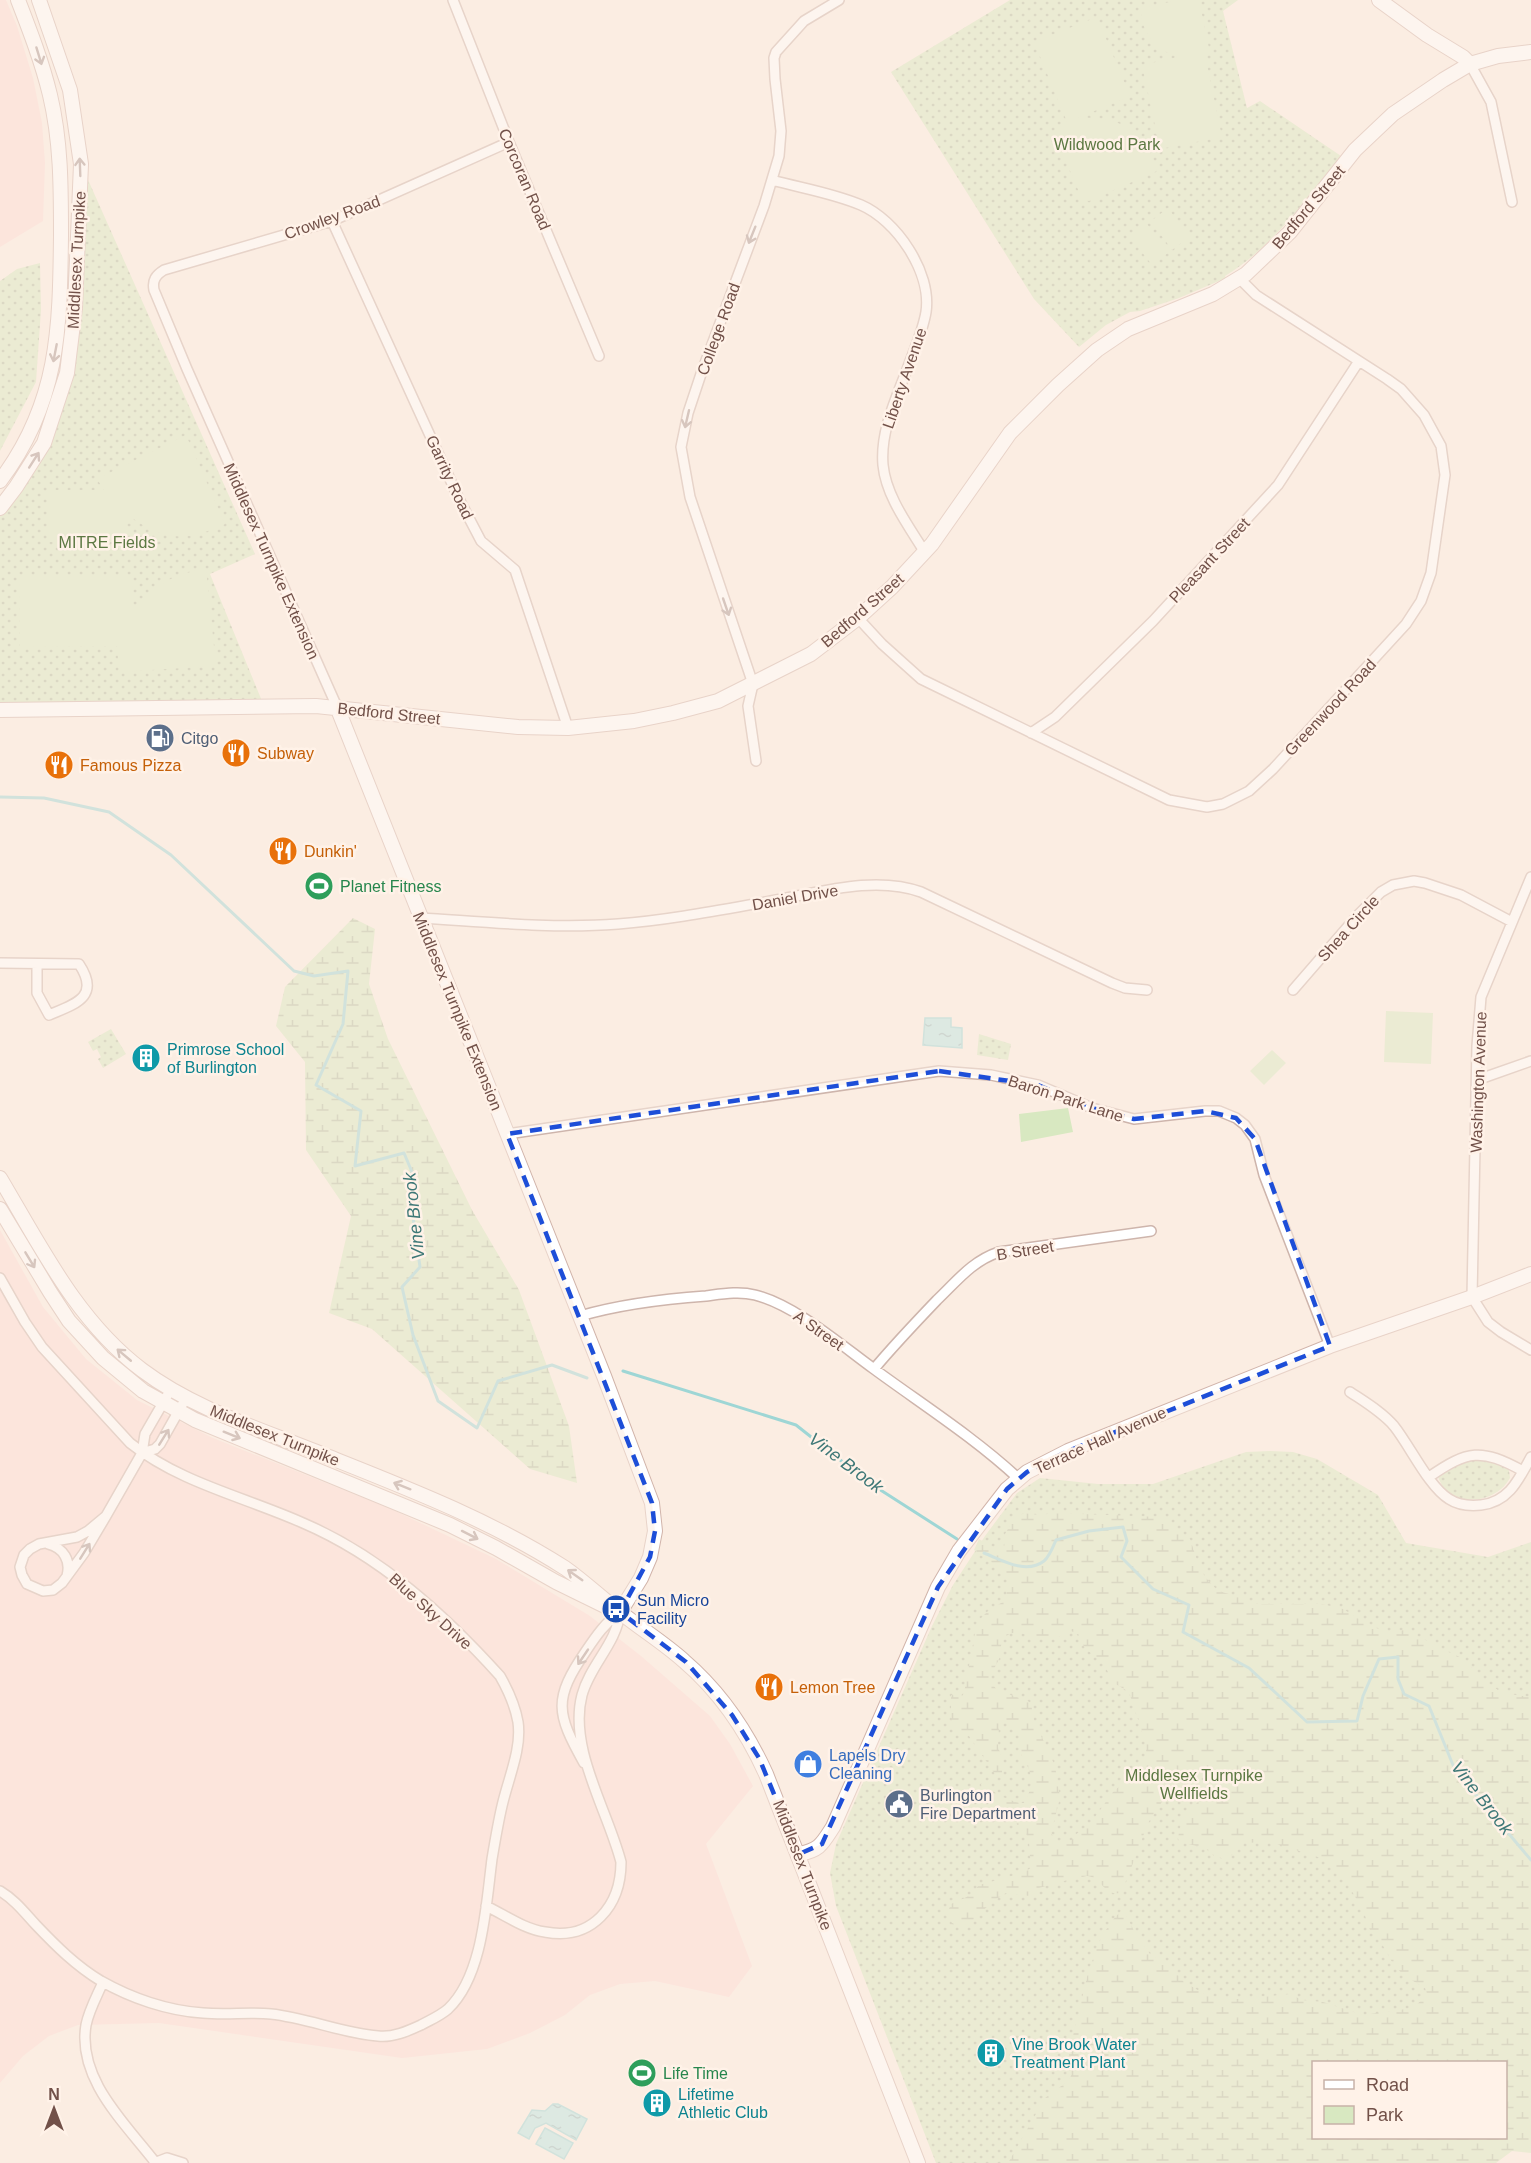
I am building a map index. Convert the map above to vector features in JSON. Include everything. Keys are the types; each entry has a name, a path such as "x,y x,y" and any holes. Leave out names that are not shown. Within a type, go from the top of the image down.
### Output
{"main road":[{"name":"Middlesex Turnpike","path":"0,481 15,461 33,426 46,393 57,347 61,290 61,169 57,132 50,95 37,51 18,0"},
{"name":"Middlesex Turnpike","path":"0,507 16,487 44,443 67,374 75,308 81,164 70,90 39,0"},
{"path":"1379,0 1470,64"},
{"name":"Bedford Street","path":"0,710 337,707 518,727 568,728 673,713 718,701 811,654 858,618 892,587 943,528 1010,434 1097,350 1128,329 1213,294 1240,279 1290,232 1374,130 1404,105 1470,64 1498,56 1531,52"},
{"name":"Middlesex Turnpike Extension","path":"337,707 646,1487 654,1517 655,1531 650,1557 641,1578 620,1612"},
{"name":"Middlesex Turnpike","path":"0,1178 63,1284 92,1324 114,1347 140,1368 186,1398 465,1514 565,1568 686,1662 732,1715 759,1758 799,1854 918,2163"},
{"name":"Middlesex Turnpike","path":"0,1209 50,1292 80,1334 123,1375 163,1403 179,1412 450,1524 556,1582 620,1612"},
{"name":"Terrace Hall Avenue","path":"799,1854 813,1851 822,1844 833,1827 938,1587 972,1534 1007,1490 1019,1479 1068,1451 1330,1346 1531,1274"}],"street":[{"name":"Corcoran Road","path":"453,0 509,142 599,356"},
{"name":"College Road","path":"753,684 700,530 687,484 681,447 688,413 772,180 781,144 775,85 774,58 776,52 804,21 839,0"},
{"path":"1470,64 1491,102 1512,202"},
{"name":"Crowley Road","path":"154,281 164,270 332,221 509,142"},
{"name":"Liberty Avenue","path":"772,180 845,199 872,210 884,219 905,242 917,266 924,288 926,310 917,343 888,420 883,447 885,478 890,492 924,551"},
{"name":"Garrity Road","path":"332,221 459,499 481,541 515,570 568,728"},
{"name":"Greenwood Road","path":"858,618 889,652 921,679 1169,800 1207,807 1223,804 1249,791 1273,769 1406,624 1421,601 1431,573 1445,475 1441,446 1429,421 1411,399 1387,379 1256,295 1240,279"},
{"name":"Middlesex Turnpike Extension","path":"154,281 154,290 187,369 337,707"},
{"name":"Pleasant Street","path":"1031,733 1040,729 1072,700 1153,621 1278,485 1359,361"},
{"path":"753,684 748,706 756,761"},
{"name":"Washington Avenue","path":"1472,1297 1481,997 1531,877"},
{"name":"Shea Circle","path":"1293,990 1358,915 1381,891 1393,885 1414,881 1425,883 1461,895 1512,922"},
{"name":"Daniel Drive","path":"421,918 549,926 617,924 673,918 828,891 891,885 921,892 1112,983 1125,988 1147,990"},
{"path":"0,963 79,964 86,974 87,992 83,999 49,1015 37,993 37,964"},
{"path":"1477,1080 1531,1061"},
{"name":"Baron Park Lane","path":"507,1134 748,1097 939,1071 991,1075 1038,1085 1092,1108 1134,1119 1219,1111 1236,1118 1245,1125 1255,1139 1264,1174 1330,1346"},
{"name":"B Street","path":"874,1369 897,1341 965,1271 984,1257 999,1252 1151,1231"},
{"name":"Blue Sky Drive","path":"0,1278 42,1347 130,1443 142,1453 167,1467 233,1496 302,1522 353,1548 396,1577 418,1595 500,1676 508,1689 518,1723 518,1738 500,1814 486,1906 473,1966 458,1997 448,2009 436,2018 399,2033 381,2037 340,2030 286,2016 200,2013 159,2007 103,1982 67,1957 18,1903 0,1891"},
{"name":"A Street","path":"580,1316 620,1306 732,1293 753,1295 775,1302 792,1311 979,1445 1019,1479"},
{"path":"1472,1297 1488,1322 1531,1350"},
{"path":"106,1516 77,1537 30,1549 24,1555 20,1567 24,1580 33,1588 43,1591 53,1590 62,1583 84,1553 106,1516 142,1453 145,1434 171,1389"},
{"path":"1350,1392 1392,1424 1429,1477 1448,1499 1459,1503 1488,1504 1506,1495 1511,1491 1531,1456"},
{"path":"142,1453 155,1449 160,1444 186,1398"},
{"path":"1429,1477 1454,1460 1470,1455 1495,1457 1523,1471"},
{"path":"43,1544 59,1548 66,1557 68,1572 62,1583"},
{"path":"590,1773 566,1730 562,1698 567,1680 573,1671 602,1628 620,1612"},
{"path":"486,1906 525,1926 557,1934 590,1926 608,1910 618,1887 621,1862 590,1773 580,1733 579,1710 590,1676 618,1628 620,1612"},
{"path":"103,1982 86,2026 88,2066 100,2091 155,2162 167,2158 183,2163"}],"highlighted area":[{"path":"939,1071 1038,1085 1092,1108 1134,1119 1205,1111 1236,1118 1255,1139 1330,1346 1068,1451 1027,1472 1007,1489 938,1587 822,1844 799,1854 759,1758 732,1715 686,1662 620,1612 650,1557 655,1531 652,1503 507,1134"}],"shaded area":[{"path":"0,0 6,0 17,26 33,78 42,123 45,163 43,221 0,247"},
{"path":"0,1230 43,1307 86,1359 137,1400 213,1438 391,1509 496,1559 590,1616 641,1656 710,1716 730,1744 753,1786 706,1844 752,1966 729,1997 655,1981 620,1984 590,1995 565,2015 530,2033 487,2049 402,2058 159,2023 78,2025 49,2036 23,2056 0,2083"}],"green space":[{"name":"Wildwood Park","path":"1010,0 1238,0 1223,11 1247,108 1260,101 1341,156 1274,236 1259,251 1225,276 1226,278 1179,298 1130,312 1106,325 1079,347 1034,299 891,72"},
{"path":"1179,0 1199,0 1210,53 1205,55 1222,137 1160,149 1142,65 1178,57 1163,50 1151,39 1144,25 1141,8"},
{"path":"1097,17 1130,96 1078,118 1105,119 1128,128 1146,145 1157,171 1089,201 1082,199 1053,131 1067,122 1034,42"},
{"name":"MITRE Fields","path":"81,164 255,554 210,574 264,706 0,710 0,508 44,443 67,373"},
{"path":"1168,208 1189,237 1172,250 1151,221"},
{"path":"1147,224 1169,252 1152,265 1130,237"},
{"path":"40,263 41,310 36,382 0,451 0,281 17,269"},
{"path":"186,435 225,524 197,534 174,536 151,529 125,513 125,542 48,542 48,490 104,490 97,479"},
{"path":"206,568 216,666 119,672 117,646 20,647 19,575 132,575 133,609 150,592 166,581"},
{"path":"353,918 375,929 369,984 388,1039 472,1210 519,1290 569,1426 577,1483 530,1469 372,1329 329,1313 351,1216 306,1150 305,1062 276,1026 285,987"},
{"path":"1386,1011 1433,1013 1431,1064 1384,1062"},
{"path":"111,1029 126,1054 103,1068 98,1059 101,1057 97,1049 93,1051 88,1042"},
{"path":"979,1034 1011,1044 1008,1060 977,1055"},
{"path":"1272,1050 1286,1063 1264,1085 1250,1071"},
{"path":"1068,1108 1073,1132 1021,1142 1019,1114"},
{"name":"Middlesex Turnpike Wellfields","path":"1246,1452 1293,1452 1317,1459 1378,1495 1406,1543 1488,1557 1531,1542 1531,1999 1312,2061 1312,2139 1267,2163 936,2163 836,1906 830,1873 836,1844 932,1626 953,1585 1017,1493 1040,1478 1098,1484 1153,1484"},
{"path":"1462,1459 1494,1459 1509,1470 1510,1478 1501,1489 1484,1498 1465,1499 1456,1496 1448,1492 1438,1476"},
{"path":"1025,1513 1160,1517 1190,1539 1205,1577 1218,1591 1244,1598 1255,1604 1322,1604 1343,1609 1373,1627 1389,1632 1406,1630 1428,1641 1435,1649 1456,1655 1498,1690 1531,1697 1531,2153 1512,2151 1496,2163 1008,2163 1043,2100 1071,2076 1069,2053 1088,1973 1098,1944 1110,1923 1121,1911 1124,1911 1150,1954 1170,1966 1184,1982 1208,1996 1237,1999 1290,1994 1302,2000 1323,2002 1363,2015 1413,2008 1427,1995 1425,1988 1403,1975 1392,1962 1382,1944 1370,1930 1363,1910 1344,1878 1324,1859 1271,1842 1240,1843 1232,1855 1225,1859 1214,1856 1205,1848 1180,1842 1178,1839 1182,1822 1204,1794 1208,1783 1207,1776 1204,1774 1180,1768 1175,1782 1148,1823 1120,1893 1110,1892 1092,1877 1084,1876 1037,1889 1030,1896 1006,1893 993,1901 966,1927 953,1925 947,1914 951,1904 969,1896 979,1885 1023,1873 1033,1864 1029,1841 1026,1833 1017,1825 1015,1814 988,1803 981,1784 988,1784 998,1796 1024,1803 1031,1781 1030,1772 1021,1753 1019,1732 1010,1724 1002,1722 999,1725 998,1747 1002,1758 1002,1773 995,1774 969,1736 954,1729 951,1716 951,1695 962,1696 964,1693 977,1622 990,1609 1003,1602 1010,1583 1001,1570 974,1550 979,1539 993,1547 1004,1549 1005,1534 1015,1517","holes":["1071,1631 1076,1633 1085,1648 1103,1663 1114,1683 1129,1692 1145,1741 1147,1757 1137,1771 1113,1792 1090,1824 1072,1840 1057,1842 1051,1833 1060,1798 1055,1766 1034,1720 1031,1704 997,1690 990,1681 1001,1654 1001,1644 1011,1633 1043,1639 1057,1637"]}],"water":[{"path":"925,1018 951,1018 951,1027 962,1028 962,1048 923,1045"},
{"path":"553,2104 558,2104 587,2119 576,2140 546,2123 535,2128 529,2139 518,2133 532,2110 545,2111"},
{"path":"545,2128 573,2143 564,2159 536,2144"}],"waterway":[{"name":"Vine Brook","path":"0,797 44,798 109,812 171,855 294,971 314,976 348,971 343,1024 316,1085 361,1111 355,1166 404,1153 412,1172 413,1217 420,1267 402,1287 413,1335 438,1401 477,1428 498,1381 552,1365 587,1378"},
{"name":"Vine Brook","path":"623,1371 796,1425 868,1482 957,1539"},
{"name":"Vine Brook","path":"984,1553 1014,1565 1030,1567 1046,1559 1056,1540 1089,1531 1123,1527 1127,1541 1121,1557 1153,1589 1189,1605 1183,1632 1249,1668 1307,1722 1357,1721 1363,1696 1379,1659 1398,1657 1398,1679 1404,1694 1429,1706 1455,1770 1531,1860"}],"place":[{"name":"Citgo","path":"160,738"},
{"name":"Subway","path":"236,753"},
{"name":"Famous Pizza","path":"59,765"},
{"name":"Dunkin'","path":"283,851"},
{"name":"Planet Fitness","path":"319,886"},
{"name":"Primrose School of Burlington","path":"146,1058"},
{"name":"Sun Micro Facility","path":"616,1609"},
{"name":"Lemon Tree","path":"769,1687"},
{"name":"Lapels Dry Cleaning","path":"808,1764"},
{"name":"Burlington Fire Department","path":"899,1804"},
{"name":"Vine Brook Water Treatment Plant","path":"991,2053"},
{"name":"Life Time","path":"642,2073"},
{"name":"Lifetime Athletic Club","path":"657,2103"}]}
